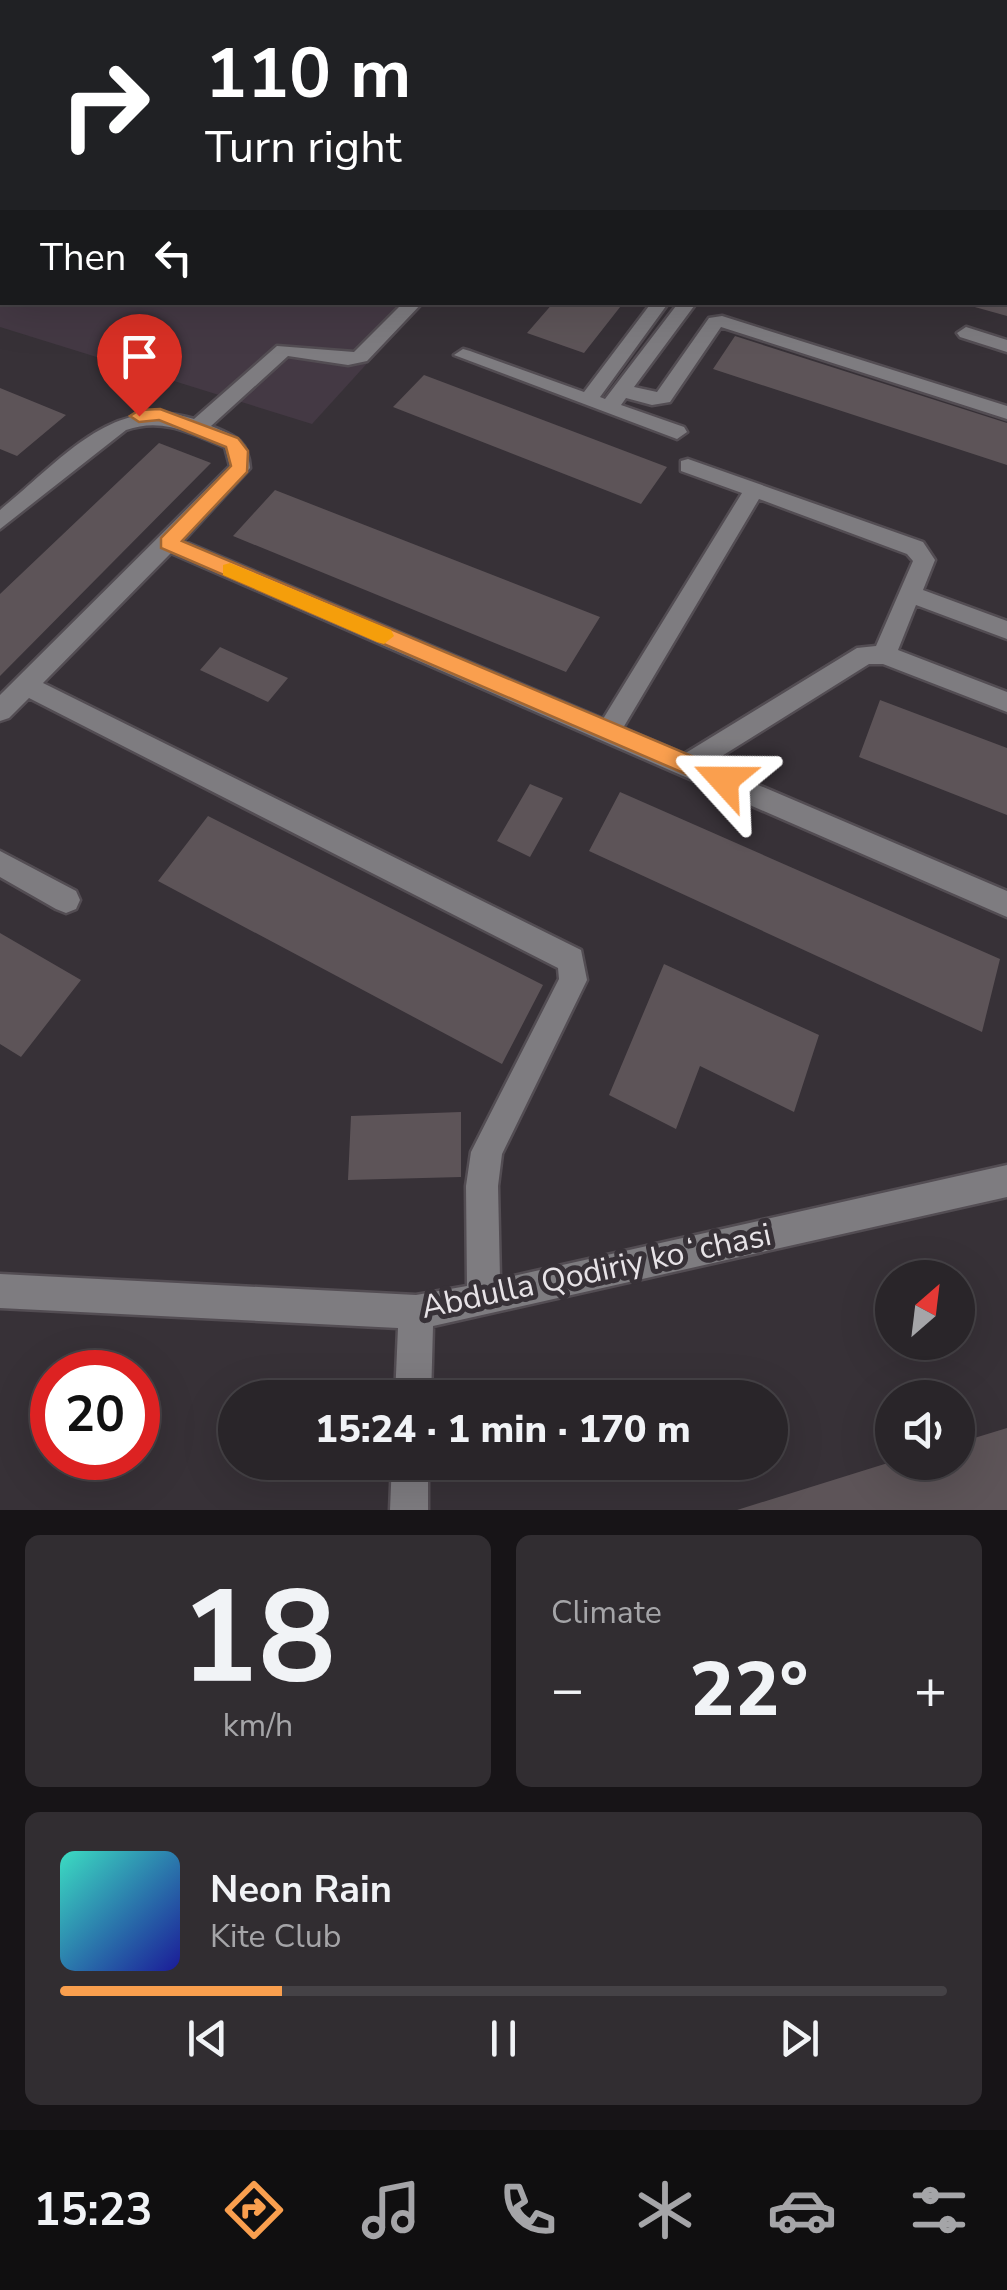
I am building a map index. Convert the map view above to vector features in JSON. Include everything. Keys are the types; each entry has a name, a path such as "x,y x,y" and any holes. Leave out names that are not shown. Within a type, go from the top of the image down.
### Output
{"street":[{"path":"196,428 284,350 360,357 412,305"},
{"path":"588,400 660,305"},
{"path":"609,408 687,305"},
{"path":"622,390 662,398 715,322 722,321 1007,413"},
{"path":"966,333 1007,346"},
{"path":"463,354 677,432"},
{"path":"0,521 119,425 139,416 160,414 232,442 239,451 240,468 0,712"},
{"path":"688,466 915,548 924,560 884,654"},
{"path":"608,732 754,490"},
{"path":"168,543 1007,904"},
{"path":"910,594 1007,630"},
{"path":"689,764 865,654 884,654 1007,702"},
{"path":"26,685 571,960 573,980 487,1152 482,1186 484,1300"},
{"path":"0,863 66,900"},
{"name":"Abdulla Qodiriy koʻchasi","path":"0,1291 416,1312 1007,1181"},
{"path":"414,1380 416,1312"},
{"path":"409,1510 410,1480"}],"shaded area":[{"path":"0,305 420,305 312,424 0,327"}],"building":[{"path":"551,305 622,305 584,353 527,333"},
{"path":"968,305 1007,305 1007,316"},
{"path":"735,336 1007,423 1007,465 713,369"},
{"path":"424,375 667,467 641,504 393,407"},
{"path":"0,388 66,415 17,456 0,449"},
{"path":"159,443 211,463 0,676 0,594"},
{"path":"275,490 600,617 566,672 233,536"},
{"path":"220,647 288,678 268,702 200,670"},
{"path":"880,700 1007,748 1007,815 859,757"},
{"path":"530,784 563,798 530,857 497,841"},
{"path":"620,792 1000,959 982,1032 589,851"},
{"path":"208,816 543,985 502,1064 158,881"},
{"path":"0,933 81,980 21,1057 0,1044"},
{"path":"664,964 819,1035 794,1112 700,1066 676,1129 609,1095"},
{"path":"461,1112 461,1177 348,1180 351,1116"},
{"path":"1007,1428 1007,1510 737,1510 875,1467 875,1480 975,1480 975,1438"}],"slow traffic":[{"path":"230,570 384,636"}],"route":[{"path":"139,416 160,414 232,442 239,451 240,468 168,543 724,780"}]}
